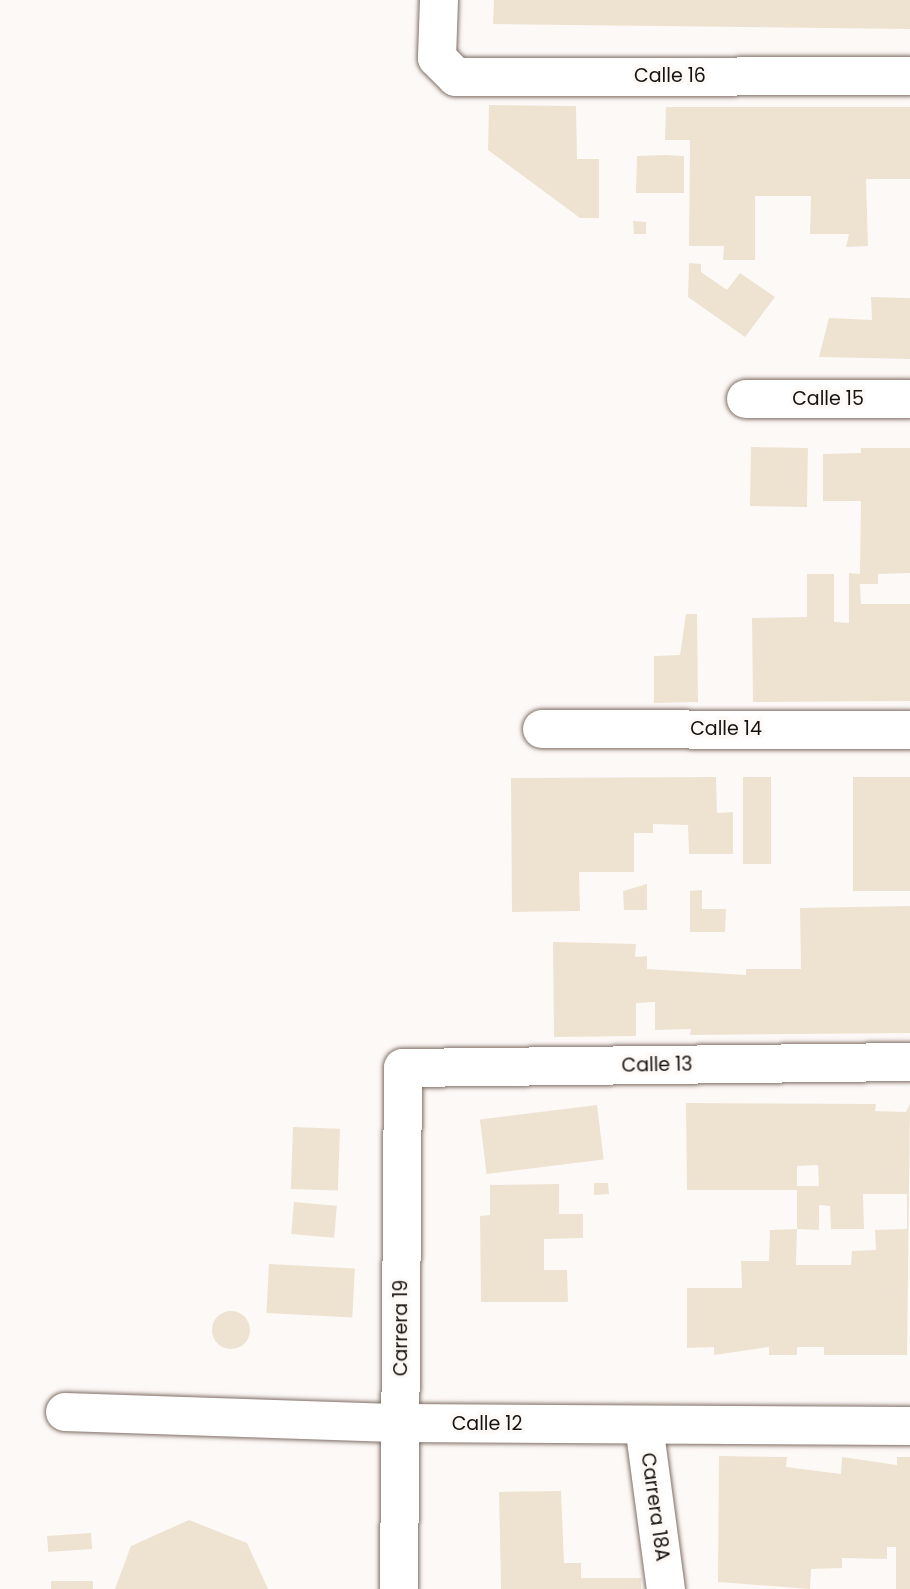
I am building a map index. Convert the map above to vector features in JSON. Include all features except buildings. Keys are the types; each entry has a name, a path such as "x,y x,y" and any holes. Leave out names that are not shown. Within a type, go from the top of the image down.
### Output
{"street":[{"name":"Calle 16","path":"439,0 437,58 457,77 910,76"},
{"name":"Calle 15","path":"746,399 910,399"},
{"name":"Calle 14","path":"542,729 910,730"},
{"name":"Calle 13","path":"403,1068 910,1062"},
{"name":"Carrera 19","path":"399,1589 403,1068"},
{"name":"Calle 12","path":"65,1412 401,1423 910,1426"},
{"name":"Carrera 18A","path":"644,1425 666,1589"}]}
